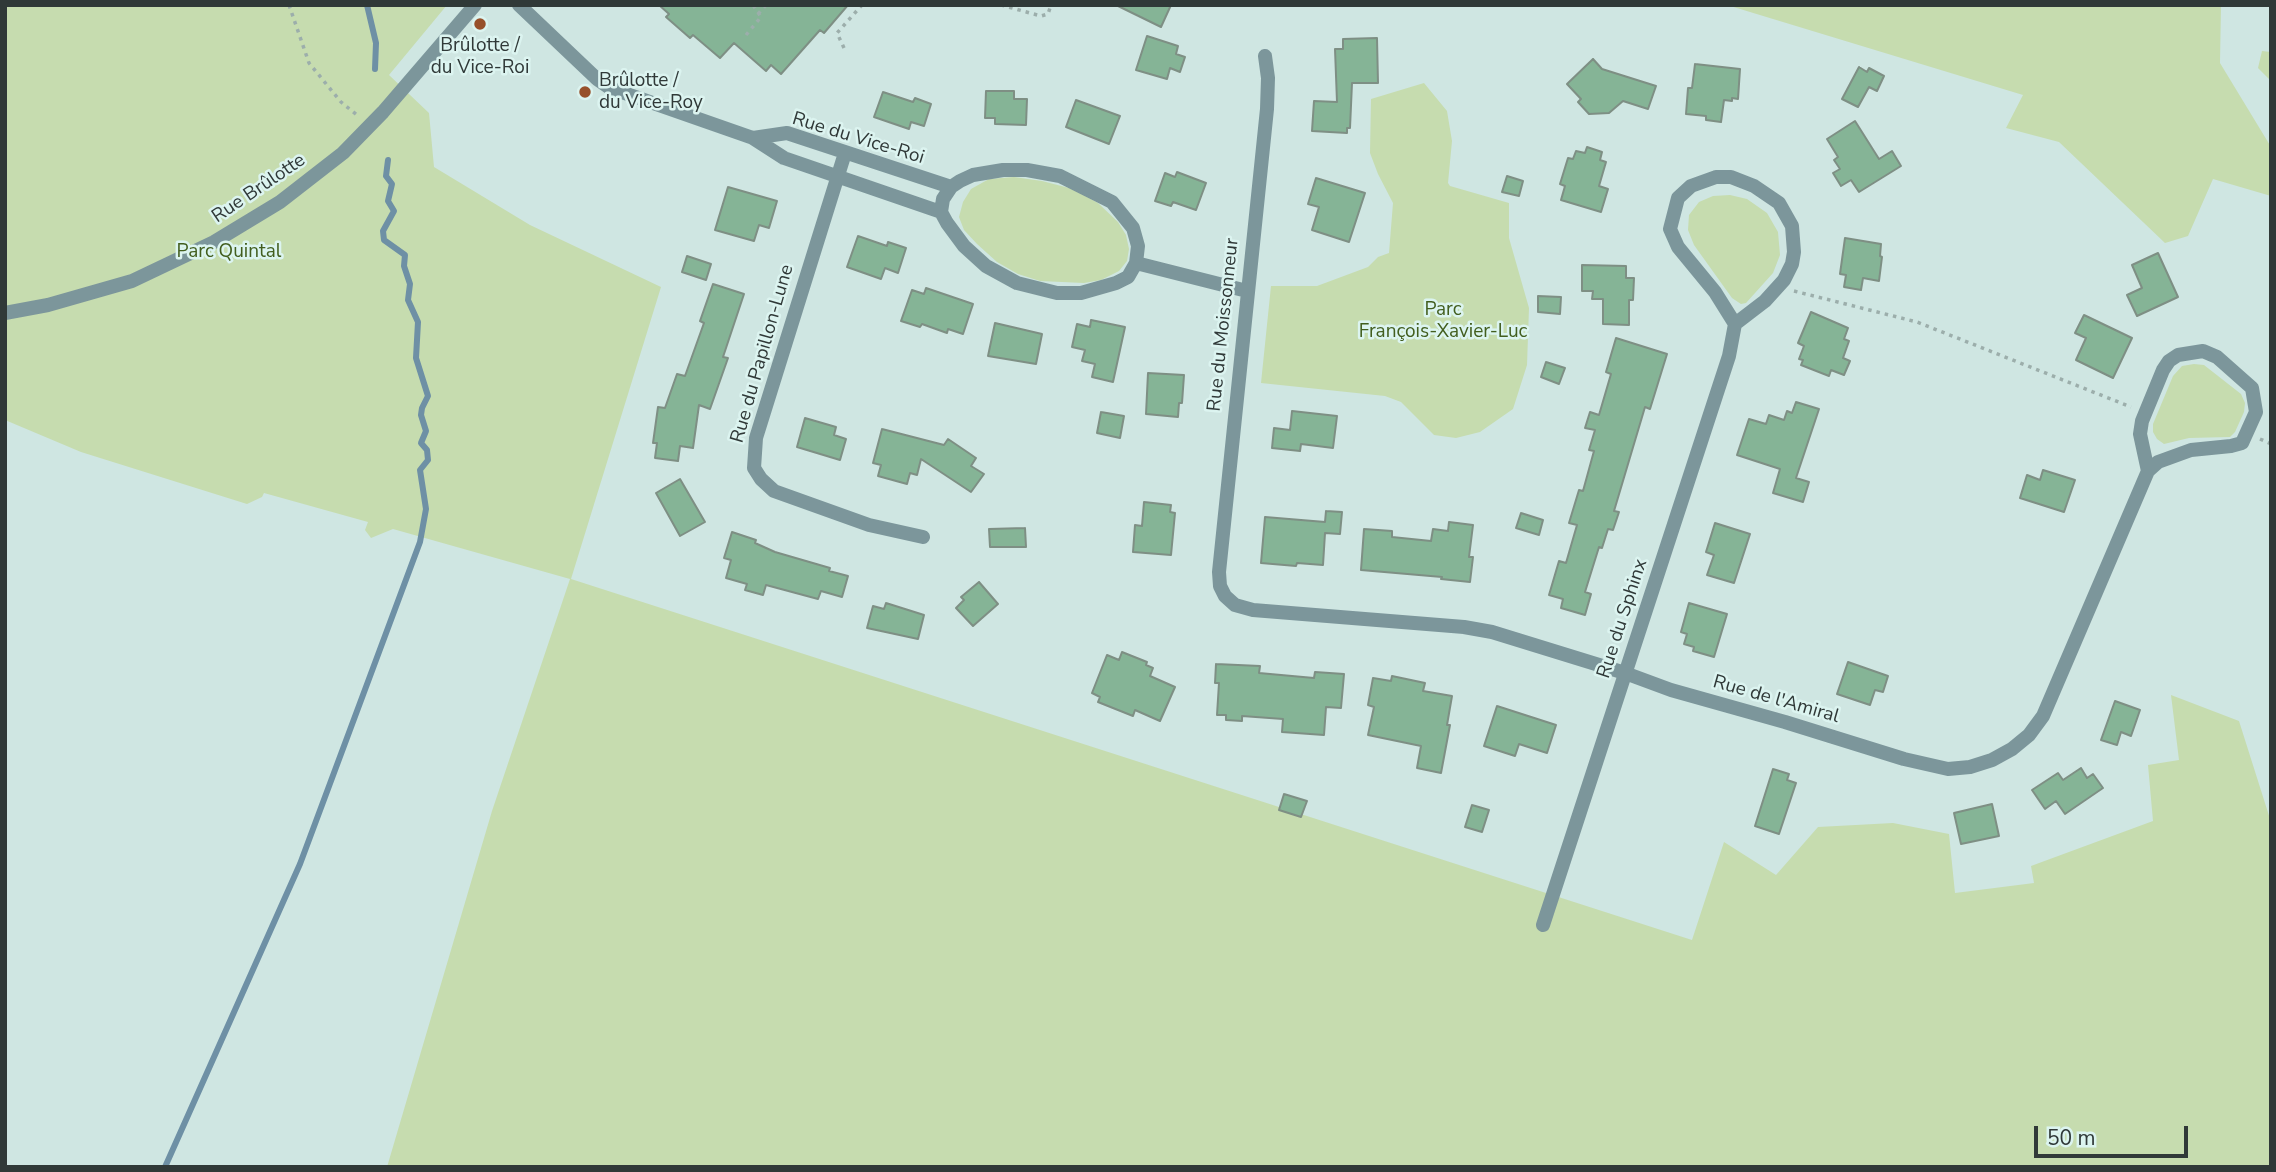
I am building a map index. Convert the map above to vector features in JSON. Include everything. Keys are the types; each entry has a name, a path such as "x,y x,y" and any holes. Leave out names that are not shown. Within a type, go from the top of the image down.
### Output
{"street":[{"name":"Rue Brûlotte","path":"5,313 48,305 132,281 204,247 280,202 344,153 475,5"},
{"name":"Rue du Vice-Roi","path":"519,5 597,79 610,88 753,138 784,158 941,212"},
{"name":"Rue du Moissonneur","path":"1225,596 1220,586 1219,572 1267,109 1268,78 1265,56"},
{"name":"Rue du Vice-Roi","path":"753,138 787,133 951,187"},
{"name":"Rue du Papillon-Lune","path":"845,153 755,438 754,468 774,491 869,526 923,537"},
{"path":"1003,170 1027,170 1060,176 1112,202 1133,228 1138,246 1136,263 1128,277 1081,293 1057,293 1017,283 986,265 964,246 941,212 943,199 951,187 973,175 1003,170"},
{"path":"1716,177 1731,177 1754,186 1779,203 1792,226 1794,252 1793,264 1777,287 1765,301 1735,324 1714,292 1678,247 1670,229 1678,198 1692,186 1716,177"},
{"path":"1136,263 1247,291"},
{"name":"Rue du Sphinx","path":"1544,925 1729,356 1735,324"},
{"path":"2203,351 2217,357 2252,388 2256,399 2256,412 2242,443 2191,450 2158,462 2148,471 2140,434 2163,370 2178,355 2189,352 2203,351"},
{"name":"Rue de l'Amiral","path":"1225,596 1235,605 1252,610 1464,627 1492,632 1671,690 1948,769 1992,760 2012,749 2029,734 2051,702 2148,471"}],"path":[{"path":"289,5 309,63 341,102 369,125"},
{"path":"746,35 761,17 753,5"},
{"path":"758,14 766,5"},
{"path":"844,48 837,33 862,5"},
{"path":"1001,5 1041,16 1048,14 1051,5"},
{"path":"1777,287 1917,322 2146,413"}],"green space":[{"name":"Parc Quintal","path":"5,5 447,5 389,75 429,113 434,167 530,225 661,287 571,579 1692,940 1724,842 1776,875 1818,827 1893,823 1949,834 1955,893 2034,883 2031,866 2153,821 2148,765 2179,760 2171,695 2239,721 2271,822 2271,1167 387,1167 492,811 570,579 393,529 371,538 365,530 368,522 264,493 262,497 247,504 81,452 5,420"},
{"path":"1727,5 2221,5 2220,63 2271,147 2271,196 2213,179 2188,236 2165,243 2059,142 2006,128 2023,95"},
{"path":"2262,51 2271,52 2271,81 2258,68"},
{"name":"Parc François-Xavier-Luc","path":"1424,83 1447,111 1452,141 1448,183 1450,186 1509,203 1509,238 1529,308 1527,365 1513,409 1480,432 1456,438 1434,435 1401,402 1385,396 1261,383 1271,286 1317,286 1368,267 1378,257 1389,253 1393,203 1370,153 1371,99"},
{"path":"1014,177 1073,189 1098,203 1118,222 1126,235 1129,249 1127,261 1119,271 1101,280 1084,283 1040,281 1018,274 997,262 964,230 959,217 963,202 971,189 989,179"},
{"path":"1730,195 1747,199 1767,213 1778,232 1780,255 1773,273 1746,303 1741,304 1732,298 1694,245 1688,230 1689,215 1699,202 1713,196"},
{"path":"2204,365 2241,394 2245,403 2244,412 2230,437 2189,438 2164,444 2153,432 2153,424 2173,376 2182,366"}],"building":[{"path":"659,5 848,5 824,33 820,30 781,74 771,65 766,71 734,43 720,58 693,35 690,38 666,17 669,14"},
{"path":"1116,5 1171,5 1161,27"},
{"path":"1147,36 1178,46 1176,54 1185,57 1180,72 1170,68 1167,79 1136,70"},
{"path":"1377,38 1378,83 1352,83 1350,128 1347,128 1347,133 1312,131 1314,101 1337,102 1335,49 1343,49 1343,39"},
{"path":"1593,59 1602,69 1656,86 1648,109 1623,101 1609,113 1589,114 1578,102 1581,99 1567,84"},
{"path":"1695,64 1740,69 1738,99 1724,100 1721,122 1706,120 1706,116 1686,114 1688,88 1692,88"},
{"path":"1859,67 1867,72 1869,68 1884,76 1877,91 1869,87 1858,107 1842,99"},
{"path":"986,91 1014,91 1014,99 1027,99 1026,125 995,124 995,118 985,118"},
{"path":"883,92 913,102 915,98 931,104 924,126 911,122 909,129 874,117"},
{"path":"1076,100 1120,116 1109,144 1066,127"},
{"path":"1855,121 1879,159 1892,151 1901,166 1859,192 1851,180 1841,186 1833,173 1840,169 1834,160 1838,157 1827,139"},
{"path":"1587,147 1602,152 1600,160 1606,162 1599,186 1608,189 1601,212 1561,200 1565,186 1560,184 1568,158 1573,159 1576,151 1585,153"},
{"path":"1177,172 1206,183 1196,210 1173,202 1171,206 1155,201 1165,173 1175,177"},
{"path":"1507,176 1523,181 1519,196 1502,192"},
{"path":"1316,178 1365,193 1349,242 1312,230 1319,207 1308,204"},
{"path":"728,187 777,201 769,228 759,225 754,241 715,230"},
{"path":"858,236 887,246 888,242 906,248 898,273 885,268 881,279 847,267"},
{"path":"1845,238 1881,244 1879,281 1863,278 1861,290 1844,287 1846,275 1840,274"},
{"path":"2158,253 2178,297 2137,316 2127,295 2142,288 2132,265"},
{"path":"687,256 711,264 706,280 682,272"},
{"path":"1582,265 1626,266 1626,278 1634,278 1633,300 1629,300 1629,325 1603,324 1603,299 1592,299 1593,291 1582,291"},
{"path":"713,284 744,294 723,357 728,358 710,409 699,405 693,448 680,446 678,461 655,458 657,443 653,443 658,407 665,408 677,374 685,376 704,323 700,321"},
{"path":"926,288 973,304 963,334 948,329 947,333 922,324 920,327 901,321 912,290 924,294"},
{"path":"1538,296 1561,297 1560,314 1538,312"},
{"path":"1811,312 1848,328 1844,339 1849,341 1843,358 1850,361 1844,375 1831,370 1829,376 1801,365 1803,360 1799,359 1804,346 1798,343"},
{"path":"2084,315 2132,338 2113,378 2076,360 2086,338 2075,333"},
{"path":"1091,320 1125,327 1113,382 1092,377 1095,364 1082,361 1085,350 1072,347 1077,324 1090,327"},
{"path":"995,323 1042,334 1036,364 988,356"},
{"path":"1616,338 1667,354 1650,409 1645,407 1614,511 1619,512 1613,530 1608,529 1602,548 1599,547 1585,592 1591,594 1585,615 1561,608 1563,599 1549,595 1559,561 1566,563 1577,525 1569,523 1579,490 1583,491 1594,451 1589,450 1595,430 1585,428 1590,412 1599,415 1611,374 1606,372"},
{"path":"1546,362 1565,368 1559,384 1541,377"},
{"path":"1148,373 1184,375 1178,417 1146,414"},
{"path":"1796,402 1819,409 1796,478 1809,482 1803,502 1773,493 1780,469 1737,455 1749,419 1766,424 1769,415 1784,420 1787,411 1792,413"},
{"path":"1292,411 1337,416 1333,448 1301,444 1300,451 1272,448 1274,428 1290,430"},
{"path":"1101,412 1124,416 1120,438 1097,433"},
{"path":"805,418 836,427 834,435 846,439 840,460 797,447"},
{"path":"882,429 944,445 948,439 976,458 971,466 984,474 971,492 921,459 917,475 910,473 907,484 878,476 881,465 873,463"},
{"path":"2043,470 2075,480 2064,512 2020,498 2027,475 2040,480"},
{"path":"680,479 705,522 680,536 656,493"},
{"path":"1144,502 1171,505 1170,512 1175,513 1171,555 1133,552 1135,525 1142,526"},
{"path":"1326,511 1342,512 1340,534 1325,533 1323,565 1261,563 1265,517 1325,522"},
{"path":"1521,513 1543,520 1539,535 1516,528"},
{"path":"1449,522 1473,525 1469,557 1473,557 1470,582 1361,570 1364,529 1392,531 1392,537 1431,541 1433,529 1448,531"},
{"path":"1715,523 1750,534 1734,583 1707,575 1714,555 1706,552"},
{"path":"1025,528 1026,547 990,547 989,529"},
{"path":"732,532 756,540 755,543 775,552 848,576 842,597 821,591 818,599 766,585 763,595 745,590 747,584 726,578 731,560 724,558"},
{"path":"979,582 998,604 973,626 956,608 964,600 961,597"},
{"path":"886,603 924,615 918,639 867,628 873,606 884,609"},
{"path":"1689,603 1727,614 1714,657 1693,651 1694,647 1684,644 1687,634 1681,632"},
{"path":"1122,652 1147,662 1146,665 1153,668 1150,676 1175,687 1160,721 1135,710 1133,716 1098,702 1100,697 1092,693 1107,655 1119,660"},
{"path":"1848,662 1888,676 1883,692 1875,690 1870,705 1837,694"},
{"path":"1216,664 1260,666 1259,673 1314,678 1315,672 1344,674 1341,708 1326,707 1324,735 1282,732 1283,719 1242,716 1242,721 1226,720 1226,715 1217,715 1219,683 1215,683"},
{"path":"1392,676 1425,683 1423,691 1452,696 1447,725 1450,725 1441,773 1417,768 1421,746 1368,735 1374,707 1368,705 1373,678 1391,681"},
{"path":"2115,701 2140,710 2131,736 2121,732 2117,745 2101,740"},
{"path":"1497,706 1556,725 1547,753 1519,744 1515,756 1484,746"},
{"path":"2081,768 2087,778 2093,774 2103,788 2065,814 2056,801 2045,809 2032,790 2058,773 2063,780"},
{"path":"1773,769 1789,774 1787,780 1796,783 1779,834 1755,826"},
{"path":"1284,794 1307,801 1301,817 1279,810"},
{"path":"1992,804 1999,836 1961,844 1954,813"},
{"path":"1472,805 1489,810 1482,832 1465,827"}],"waterway":[{"path":"367,5 376,43 375,69"},
{"path":"165,1167 300,864 420,542 426,509 420,470 428,460 427,450 421,443 426,431 421,415 428,396 416,358 418,322 408,300 410,284 404,266 405,255 384,240 383,231 394,211 388,201 392,184 386,176 388,160"}],"place":[{"name":"Brûlotte / du Vice-Roi","path":"480,24"},
{"name":"Brûlotte / du Vice-Roy","path":"585,92"}]}
